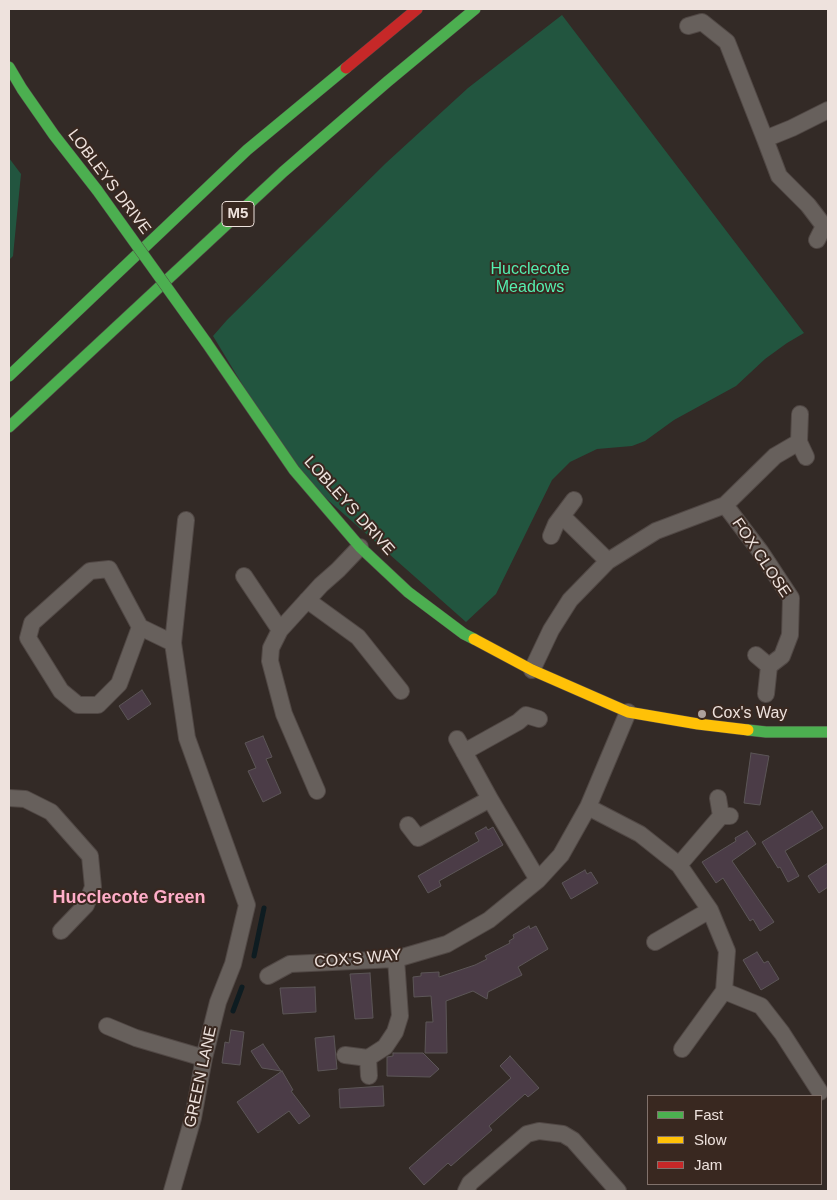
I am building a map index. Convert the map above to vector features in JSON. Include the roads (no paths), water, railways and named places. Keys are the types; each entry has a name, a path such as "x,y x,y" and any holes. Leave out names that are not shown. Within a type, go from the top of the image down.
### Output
{"main road":[{"name":"M5","path":"9,376 247,150 417,9"},
{"name":"M5","path":"9,427 283,172 475,9"},
{"name":"LOBLEYS DRIVE","path":"9,67 54,135 97,190 206,342 294,470 360,547 408,592 464,634 532,670 628,712 698,724 766,732 828,732"}],"street":[{"path":"700,19 727,42 779,176 808,205 823,230"},
{"path":"765,138 792,128 828,110"},
{"path":"800,414 799,442 806,457"},
{"path":"532,670 551,630 570,600 608,561 656,531 725,505 775,456 799,442"},
{"path":"551,536 574,500"},
{"name":"FOX CLOSE","path":"725,505 760,551 791,598 790,634 782,656 769,666"},
{"path":"562,516 608,561"},
{"name":"GREEN LANE","path":"172,1191 193,1118 204,1058 218,1002 233,964 247,905 187,738 173,643 186,520"},
{"path":"317,791 284,714 270,661 271,648 280,630 360,547"},
{"path":"140,627 119,684 98,705 78,705 61,691 28,638 32,623 90,571 109,569 140,627 173,643"},
{"path":"244,576 280,630"},
{"path":"307,600 358,637 401,691"},
{"path":"756,655 769,666 766,694"},
{"name":"COX'S WAY","path":"268,976 289,960 396,958 447,944 495,915 538,880 561,855 588,807 628,712"},
{"path":"538,880 460,745 518,722 526,715 539,719"},
{"path":"9,798 24,799 51,812 90,856 93,887 86,905 61,931"},
{"path":"679,865 726,816 718,798"},
{"path":"408,826 420,844 490,799"},
{"path":"588,807 640,834 679,865 710,910 727,951 724,991 682,1049"},
{"path":"655,942 710,910"},
{"path":"345,1054 368,1058 385,1047 395,1032 400,1016 396,958"},
{"path":"724,991 761,1006 782,1033 820,1092"},
{"path":"107,1026 136,1038 204,1058"},
{"path":"368,1058 369,1076"},
{"path":"466,1191 470,1183 527,1134 539,1132 563,1134 573,1140 618,1191"}],"waterway":[{"path":"254,956 264,908"},
{"path":"233,1011 242,987"}],"place":[{"name":"Cox's Way","path":"702,714"}],"district":[{"name":"Hucclecote Green","path":"129,898"}],"park label":[{"name":"Hucclecote Meadows","path":"530,279"}]}
